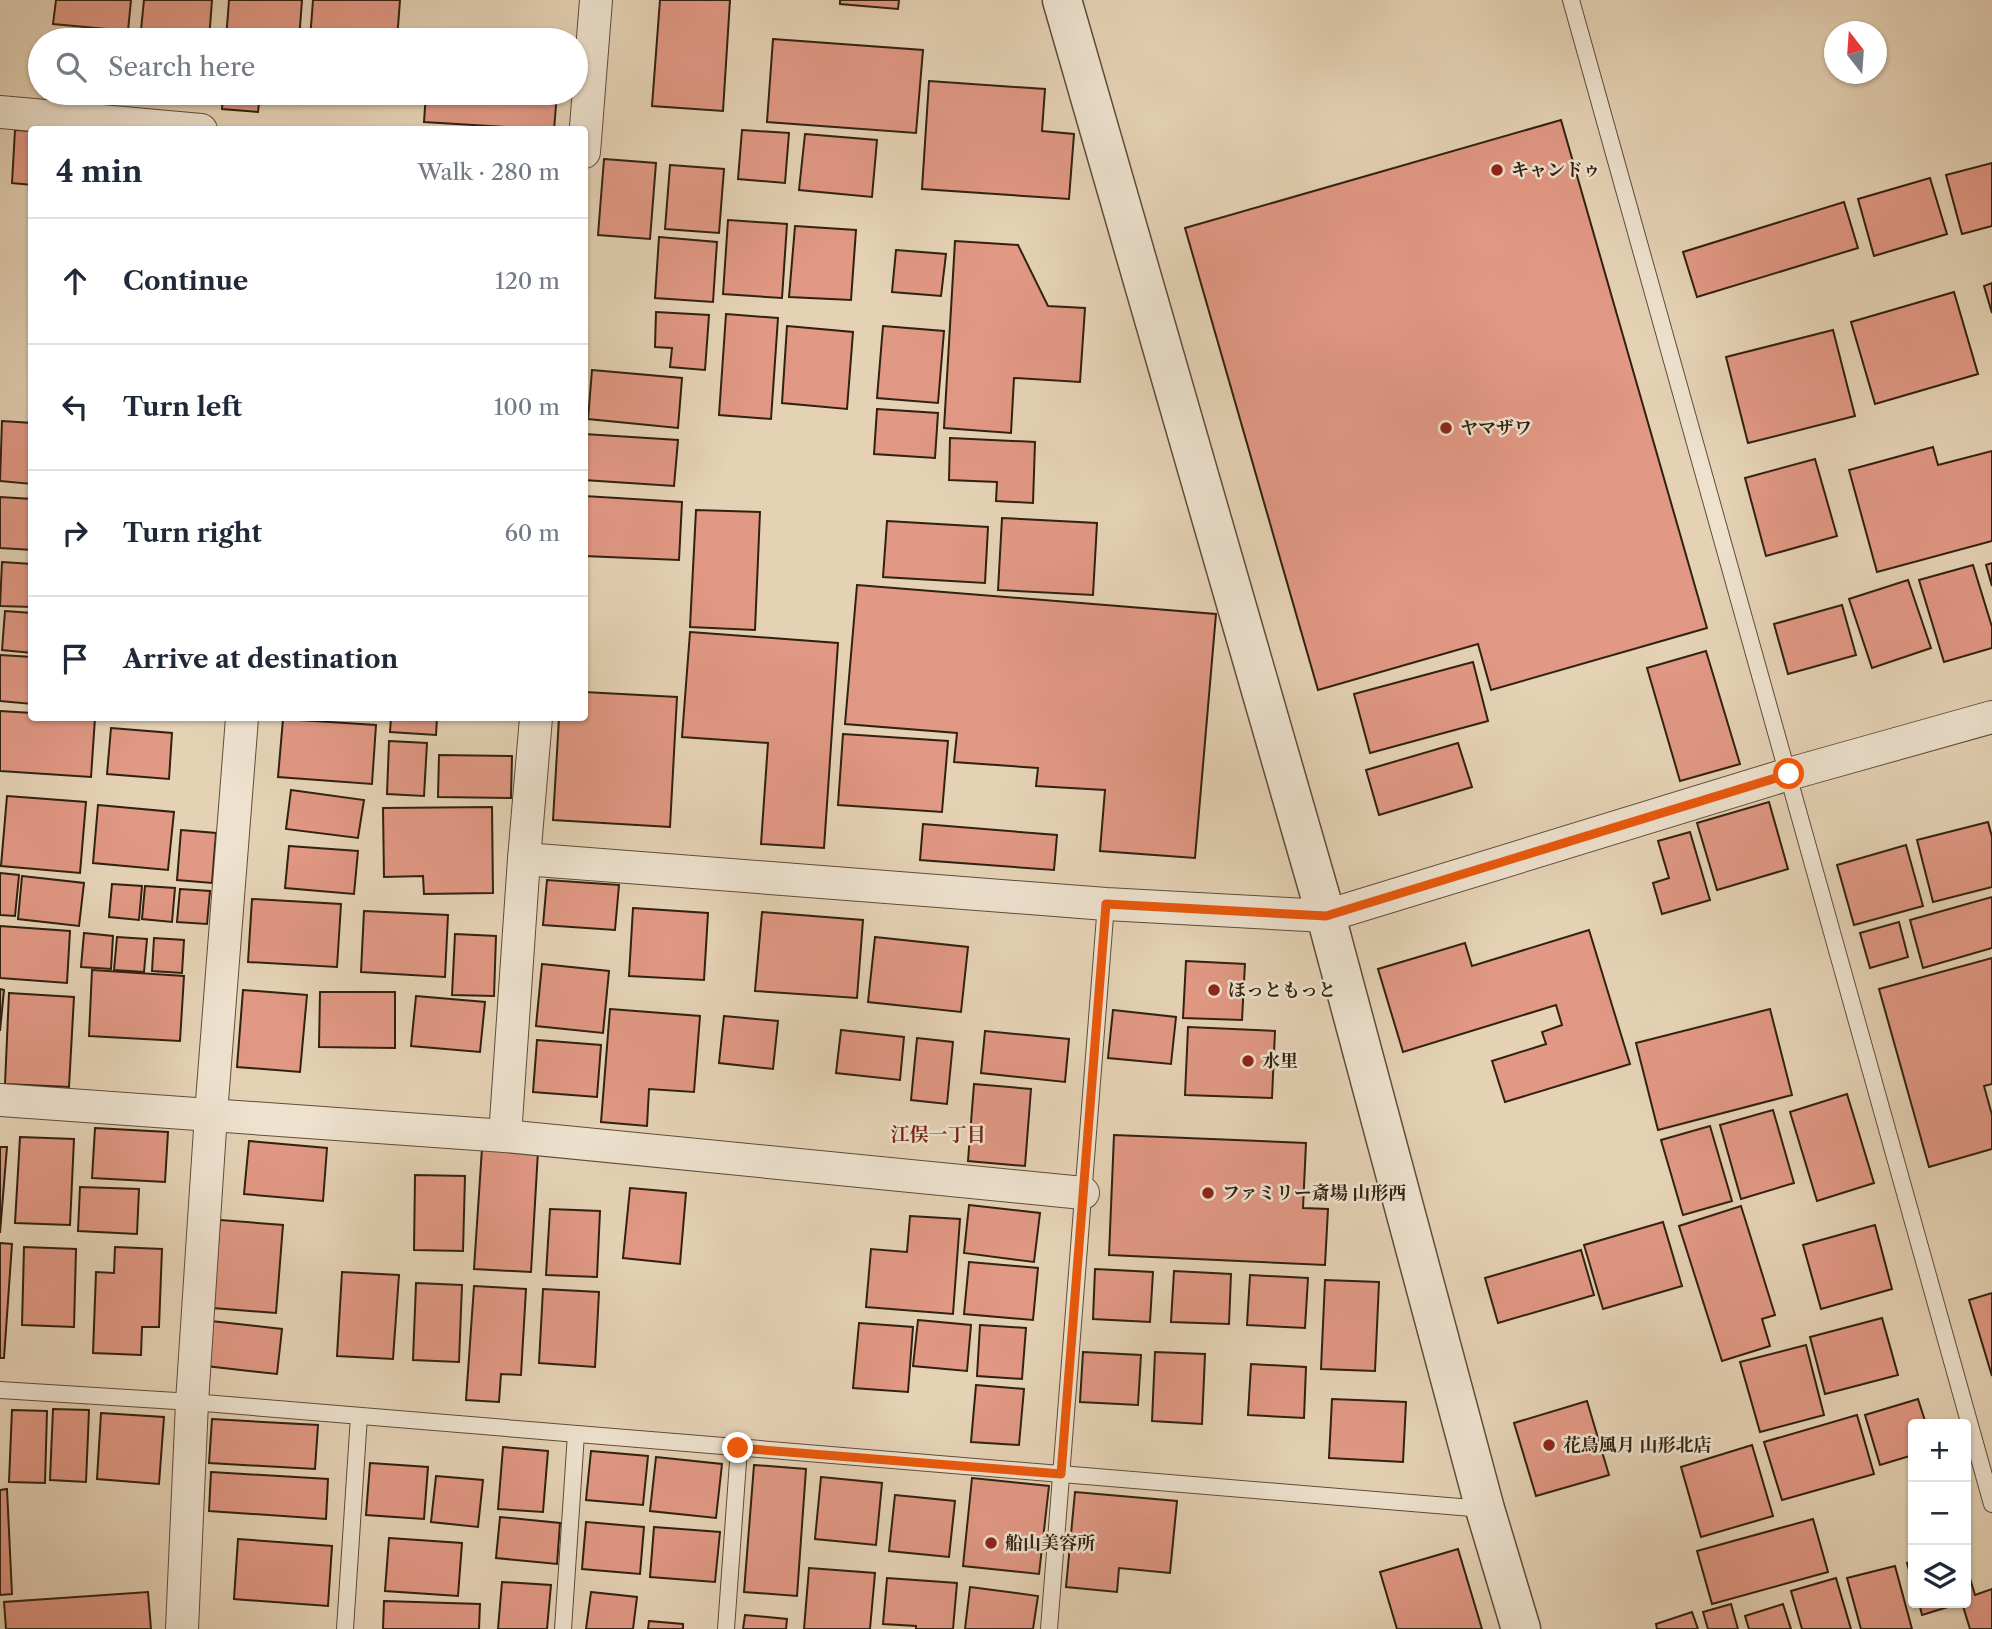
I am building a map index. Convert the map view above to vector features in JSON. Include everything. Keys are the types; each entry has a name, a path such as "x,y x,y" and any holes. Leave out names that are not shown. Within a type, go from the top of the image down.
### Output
{"street":[{"path":"588,101 596,0"},
{"path":"1062,0 1326,916 1485,1509 1521,1629"},
{"path":"586,126 588,105"},
{"path":"0,112 156,126"},
{"path":"524,859 1106,904 1326,916 1789,774 1992,716"},
{"path":"182,1629 191,1402 242,721"},
{"path":"505,1136 536,721"},
{"path":"0,1100 505,1136 1083,1193"}],"lane":[{"path":"1571,0 1992,1504"},
{"path":"1049,1629 1106,904"},
{"path":"0,1390 191,1402 1485,1509"},
{"path":"345,1629 359,1416"},
{"path":"563,1629 576,1434"},
{"path":"726,1629 738,1448"}],"building":[{"path":"56,0 131,0 128,28 53,24"},
{"path":"144,0 212,0 210,28 141,28"},
{"path":"229,0 302,0 300,28 227,28"},
{"path":"313,0 400,0 398,28 311,28"},
{"path":"660,0 730,0 723,111 652,106"},
{"path":"840,0 899,0 898,9 840,4"},
{"path":"773,39 923,50 916,133 767,122"},
{"path":"929,81 1045,89 1042,131 1074,134 1069,199 922,189"},
{"path":"222,105 259,105 258,112 222,109"},
{"path":"425,105 556,105 554,126 424,122"},
{"name":"ヤマザワ","path":"1561,120 1707,628 1491,690 1478,644 1318,690 1185,228"},
{"path":"15,130 28,131 28,185 12,183"},
{"path":"742,130 789,133 785,183 738,179"},
{"path":"805,134 877,140 872,197 799,190"},
{"path":"604,159 656,163 650,239 598,235"},
{"path":"1992,163 1992,226 1962,234 1946,175"},
{"path":"670,165 724,169 719,233 665,229"},
{"path":"1930,178 1947,234 1874,256 1858,199"},
{"path":"1844,202 1858,248 1697,297 1683,252"},
{"path":"728,220 787,224 782,298 723,294"},
{"path":"795,226 856,230 851,300 789,297"},
{"path":"659,237 717,242 713,302 655,298"},
{"path":"955,241 1018,245 1048,306 1085,308 1080,382 1014,378 1011,433 944,428"},
{"path":"896,250 946,254 941,296 892,292"},
{"path":"1992,283 1992,313 1984,286"},
{"path":"1954,292 1978,374 1875,404 1851,322"},
{"path":"656,312 709,315 705,370 670,367 672,348 655,347"},
{"path":"726,314 778,318 771,419 719,415"},
{"path":"787,326 853,332 847,409 782,403"},
{"path":"883,326 944,331 938,403 877,398"},
{"path":"1833,330 1855,416 1748,443 1726,357"},
{"path":"592,370 682,378 678,428 588,419"},
{"path":"877,409 938,413 935,458 874,454"},
{"path":"2,421 28,423 28,484 0,481"},
{"path":"588,434 678,440 674,486 588,480"},
{"path":"950,438 1035,442 1033,503 996,501 997,482 949,480"},
{"path":"1933,447 1938,465 1992,451 1992,541 1877,572 1849,470"},
{"path":"1815,459 1837,536 1766,556 1745,478"},
{"path":"588,496 682,502 679,560 588,556"},
{"path":"0,497 28,499 28,550 0,548"},
{"path":"696,510 760,512 755,630 690,627"},
{"path":"1002,518 1097,523 1093,595 998,590"},
{"path":"887,521 988,527 985,583 883,577"},
{"path":"2,562 28,564 28,607 0,606"},
{"path":"1992,563 1992,586 1986,565"},
{"path":"1973,565 1992,627 1992,648 1944,662 1919,580"},
{"path":"1908,580 1931,648 1872,668 1849,599"},
{"path":"857,585 1216,614 1195,858 1100,851 1105,790 1036,786 1038,768 954,762 957,733 845,724"},
{"path":"1842,605 1856,655 1788,674 1774,624"},
{"path":"5,611 28,613 28,653 2,650"},
{"path":"690,632 838,643 824,848 761,844 768,743 682,737"},
{"path":"1706,651 1740,764 1680,781 1647,668"},
{"path":"0,655 28,657 28,704 0,701"},
{"path":"1473,662 1488,721 1370,753 1354,694"},
{"path":"588,692 677,697 670,827 553,820 559,721 588,721"},
{"path":"0,711 28,713 28,721 95,721 91,777 0,771"},
{"path":"283,721 376,725 372,784 278,777"},
{"path":"391,721 437,721 436,735 390,732"},
{"path":"111,728 172,733 169,779 107,774"},
{"path":"843,734 948,741 942,812 838,805"},
{"path":"389,741 427,743 424,796 387,794"},
{"path":"1458,743 1472,787 1379,815 1366,770"},
{"path":"439,755 512,756 511,798 438,797"},
{"path":"291,790 364,800 358,838 286,829"},
{"path":"7,796 86,802 80,873 1,866"},
{"path":"1769,802 1788,869 1717,890 1697,823"},
{"path":"98,805 174,812 168,870 93,863"},
{"path":"492,807 493,893 424,894 423,876 384,877 383,808"},
{"path":"1988,822 1992,837 1992,887 1933,902 1917,840"},
{"path":"923,824 1057,835 1054,870 920,860"},
{"path":"181,830 216,833 212,883 177,880"},
{"path":"1690,832 1710,900 1662,914 1653,883 1669,878 1658,841"},
{"path":"1906,845 1923,906 1854,925 1837,865"},
{"path":"289,846 358,851 354,894 285,888"},
{"path":"0,873 19,875 15,916 0,915"},
{"path":"22,876 84,883 79,926 18,919"},
{"path":"547,880 619,885 615,930 543,925"},
{"path":"112,884 142,886 139,920 109,917"},
{"path":"145,886 175,888 172,922 142,919"},
{"path":"180,889 210,891 207,924 177,922"},
{"path":"1992,897 1992,948 1923,968 1910,920"},
{"path":"252,899 341,904 337,967 248,962"},
{"path":"633,908 708,913 704,980 629,976"},
{"path":"364,911 448,915 445,977 361,972"},
{"path":"762,912 863,920 857,998 755,991"},
{"path":"1899,922 1908,957 1870,968 1860,933"},
{"path":"0,926 70,931 67,983 0,978"},
{"path":"1589,930 1630,1064 1505,1102 1492,1061 1546,1044 1542,1032 1562,1025 1556,1005 1403,1052 1378,969 1465,943 1472,966"},
{"path":"84,933 113,936 111,969 81,967"},
{"path":"455,934 496,936 494,996 452,995"},
{"path":"117,937 147,939 144,972 114,970"},
{"path":"875,937 968,947 961,1012 868,1002"},
{"path":"154,938 184,940 182,973 152,971"},
{"path":"1992,958 1992,1084 1984,1086 1992,1115 1992,1149 1929,1167 1879,989"},
{"path":"1186,961 1245,964 1242,1020 1183,1018"},
{"path":"542,964 609,971 603,1033 536,1026"},
{"path":"92,970 184,976 180,1041 89,1036"},
{"path":"0,989 4,990 0,1031"},
{"path":"243,990 307,995 300,1072 237,1067"},
{"path":"320,992 395,992 395,1048 319,1047"},
{"path":"9,993 74,997 69,1087 5,1084"},
{"path":"416,996 485,1002 480,1052 411,1046"},
{"path":"610,1009 700,1016 694,1092 649,1089 647,1126 601,1122"},
{"path":"1770,1009 1792,1095 1658,1130 1636,1043"},
{"path":"1113,1010 1176,1017 1171,1064 1108,1058"},
{"path":"724,1016 778,1021 773,1069 719,1063"},
{"path":"1188,1027 1275,1031 1272,1098 1185,1095"},
{"path":"841,1030 904,1037 900,1080 836,1073"},
{"path":"985,1031 1069,1039 1065,1082 981,1073"},
{"path":"917,1038 953,1042 947,1104 911,1100"},
{"path":"537,1040 601,1045 597,1097 533,1092"},
{"path":"974,1084 1031,1089 1025,1166 968,1161"},
{"path":"1847,1094 1874,1183 1817,1201 1790,1112"},
{"path":"1773,1110 1794,1183 1741,1199 1720,1125"},
{"path":"1710,1126 1732,1201 1683,1215 1661,1140"},
{"path":"95,1128 168,1132 165,1182 92,1178"},
{"path":"1114,1135 1306,1143 1303,1208 1328,1209 1325,1265 1109,1255"},
{"path":"20,1137 74,1139 70,1225 15,1223"},
{"path":"249,1141 327,1148 323,1201 244,1194"},
{"path":"0,1147 7,1147 0,1233"},
{"path":"482,1148 538,1151 531,1272 474,1269"},
{"path":"415,1175 465,1176 463,1251 414,1250"},
{"path":"80,1187 139,1189 137,1234 78,1231"},
{"path":"630,1188 686,1193 680,1264 623,1258"},
{"path":"969,1205 1040,1213 1034,1262 964,1253"},
{"path":"1741,1206 1775,1315 1762,1319 1770,1346 1722,1361 1679,1226"},
{"path":"550,1209 600,1211 597,1277 546,1275"},
{"path":"910,1216 960,1219 953,1314 866,1307 871,1249 907,1252"},
{"path":"220,1220 283,1225 276,1313 213,1308"},
{"path":"1663,1222 1682,1286 1603,1309 1584,1245"},
{"path":"1875,1225 1892,1289 1821,1309 1803,1245"},
{"path":"0,1243 12,1244 4,1358 0,1358"},
{"path":"24,1247 76,1249 74,1327 22,1325"},
{"path":"115,1247 162,1249 159,1327 142,1327 141,1355 93,1353 96,1272 114,1273"},
{"path":"1581,1250 1594,1295 1498,1323 1485,1278"},
{"path":"969,1262 1038,1268 1033,1320 964,1314"},
{"path":"1095,1269 1153,1272 1150,1322 1093,1319"},
{"path":"1174,1271 1231,1274 1229,1324 1171,1322"},
{"path":"342,1272 399,1275 393,1359 337,1356"},
{"path":"1250,1275 1308,1278 1305,1328 1247,1325"},
{"path":"1325,1280 1379,1282 1375,1371 1321,1369"},
{"path":"416,1283 462,1285 459,1362 413,1360"},
{"path":"474,1286 526,1289 521,1375 501,1374 499,1402 466,1400"},
{"path":"543,1289 599,1292 595,1367 539,1363"},
{"path":"1992,1293 1992,1376 1969,1300"},
{"path":"1882,1318 1898,1375 1825,1394 1810,1337"},
{"path":"918,1320 971,1325 967,1371 913,1366"},
{"path":"211,1321 282,1329 277,1374 206,1366"},
{"path":"859,1323 913,1327 908,1392 853,1388"},
{"path":"980,1325 1026,1328 1022,1379 977,1376"},
{"path":"1806,1345 1824,1415 1760,1432 1740,1362"},
{"path":"1083,1352 1141,1355 1138,1405 1080,1402"},
{"path":"1155,1352 1205,1354 1202,1424 1152,1421"},
{"path":"1251,1364 1306,1367 1304,1418 1248,1415"},
{"path":"976,1385 1024,1389 1019,1445 971,1442"},
{"path":"1332,1399 1406,1402 1403,1462 1329,1458"},
{"path":"1918,1399 1924,1419 1908,1419 1908,1457 1880,1465 1865,1415"},
{"path":"1587,1401 1609,1475 1536,1496 1514,1423"},
{"path":"53,1409 89,1410 86,1482 50,1480"},
{"path":"12,1410 47,1411 45,1483 9,1482"},
{"path":"101,1413 164,1417 159,1484 97,1479"},
{"path":"1857,1415 1874,1474 1782,1500 1764,1442"},
{"path":"212,1419 318,1425 315,1469 209,1463"},
{"path":"1752,1445 1773,1516 1701,1537 1681,1467"},
{"path":"503,1447 548,1451 543,1512 498,1509"},
{"path":"591,1451 648,1456 643,1505 586,1500"},
{"path":"656,1457 722,1464 716,1518 650,1511"},
{"path":"370,1463 428,1467 424,1519 366,1515"},
{"path":"754,1465 806,1469 797,1596 744,1592"},
{"path":"211,1472 328,1479 326,1519 209,1511"},
{"path":"436,1476 483,1480 478,1527 431,1522"},
{"path":"821,1477 882,1483 876,1545 815,1539"},
{"path":"972,1478 1049,1486 1039,1574 963,1566"},
{"path":"7,1489 12,1594 0,1595 0,1490"},
{"path":"1075,1492 1177,1501 1170,1573 1119,1568 1117,1592 1066,1587"},
{"path":"895,1495 955,1501 949,1557 889,1551"},
{"path":"500,1517 560,1523 557,1564 496,1558"},
{"path":"1813,1519 1828,1572 1712,1604 1697,1551"},
{"path":"586,1522 644,1527 640,1574 582,1569"},
{"path":"654,1527 720,1532 715,1582 650,1577"},
{"path":"389,1538 462,1543 458,1596 385,1591"},
{"path":"238,1539 332,1546 328,1606 234,1599"},
{"path":"1458,1549 1482,1629 1397,1629 1380,1572"},
{"path":"1895,1566 1912,1629 1861,1629 1847,1578"},
{"path":"809,1568 875,1573 870,1629 804,1629"},
{"path":"887,1578 957,1583 953,1629 916,1629 916,1626 883,1624"},
{"path":"1836,1578 1851,1629 1802,1629 1791,1591"},
{"path":"502,1582 551,1585 547,1629 498,1629"},
{"path":"1971,1582 1975,1595 1992,1589 1992,1629 1970,1629 1964,1608 1971,1608"},
{"path":"970,1587 1038,1596 1033,1629 965,1629"},
{"path":"148,1592 151,1629 6,1629 4,1602"},
{"path":"591,1592 637,1597 633,1629 586,1629"},
{"path":"384,1601 480,1604 479,1629 383,1629"},
{"path":"1731,1604 1738,1629 1708,1629 1703,1612"},
{"path":"1783,1604 1791,1629 1749,1629 1745,1616"},
{"path":"1920,1608 1945,1608 1922,1615"},
{"path":"1692,1612 1698,1629 1657,1629 1656,1624"},
{"path":"745,1615 787,1619 786,1629 743,1629"},
{"path":"649,1621 683,1624 683,1629 648,1629"}],"place":[{"name":"キャンドゥ","path":"1497,170"},
{"name":"ヤマザワ","path":"1446,428"},
{"name":"ほっともっと","path":"1214,990"},
{"name":"水里","path":"1248,1061"},
{"name":"ファミリー斎場 山形西","path":"1208,1193"},
{"name":"花鳥風月 山形北店","path":"1549,1445"},
{"name":"船山美容所","path":"991,1543"}],"district":[{"name":"江俣一丁目","path":"938,1134"}],"route":[{"path":"738,1448 1061,1474 1106,904 1326,916 1789,774"}]}
